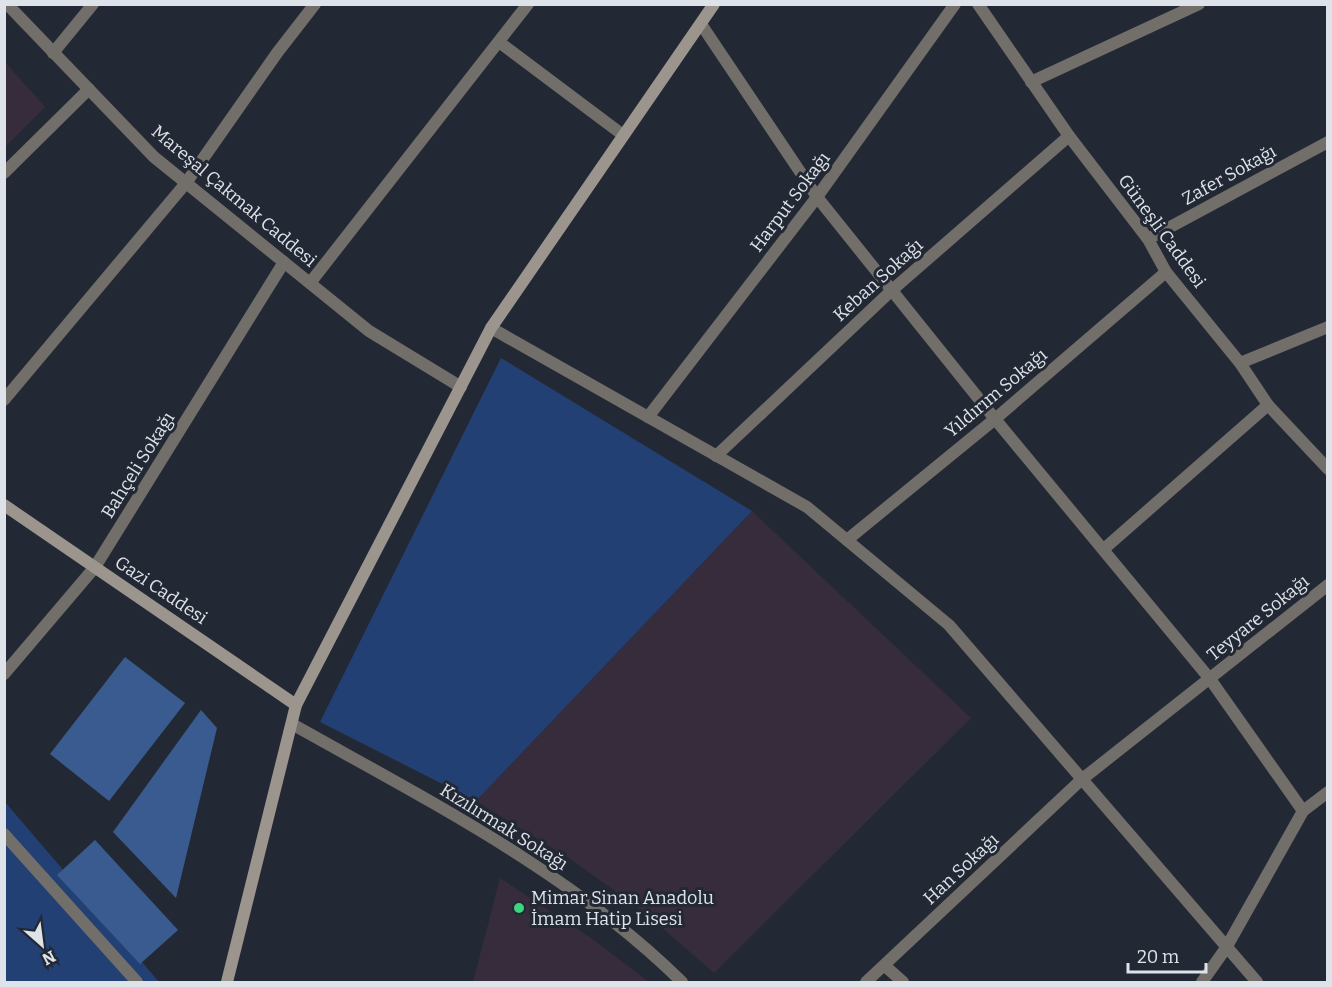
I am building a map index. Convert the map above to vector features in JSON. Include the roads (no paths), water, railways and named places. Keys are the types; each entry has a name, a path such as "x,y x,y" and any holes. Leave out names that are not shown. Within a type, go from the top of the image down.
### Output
{"street":[{"name":"Mareşal Çakmak Caddesi","path":"7,4 154,157 369,331 461,387"},
{"path":"53,53 93,4"},
{"path":"4,400 186,183 277,53 315,4"},
{"path":"310,283 528,4"},
{"path":"227,982 296,705 491,328 714,4"},
{"name":"Harput Sokağı","path":"648,417 817,197 955,4"},
{"name":"Güneşli Caddesi","path":"978,4 1069,136 1148,239 1166,272 1240,363 1268,405 1328,469"},
{"path":"1031,82 1199,4"},
{"path":"700,24 817,197 995,419 1105,548 1210,679 1303,811"},
{"path":"499,42 623,135"},
{"path":"4,173 89,89"},
{"name":"Keban Sokağı","path":"716,456 891,291 1069,136"},
{"name":"Zafer Sokağı","path":"1148,239 1328,142"},
{"name":"Bahçeli Sokağı","path":"4,674 95,567 285,262"},
{"name":"Yıldırım Sokağı","path":"847,540 995,419 1166,272"},
{"path":"1240,363 1328,327"},
{"path":"491,328 807,507 949,625 1257,982"},
{"path":"1105,548 1268,405"},
{"name":"Gazi Caddesi","path":"4,505 296,705"},
{"name":"Teyyare Sokağı","path":"1081,780 1328,585"},
{"name":"Kızılırmak Sokağı","path":"292,724 456,816 567,888 650,951 682,982"},
{"name":"Han Sokağı","path":"866,982 1081,780"},
{"path":"1202,982 1226,948 1303,811 1328,792"},
{"path":"4,834 137,982"},
{"path":"885,966 903,982"}],"place":[{"name":"Mimar Sinan Anadolu İmam Hatip Lisesi","path":"519,908"}]}
